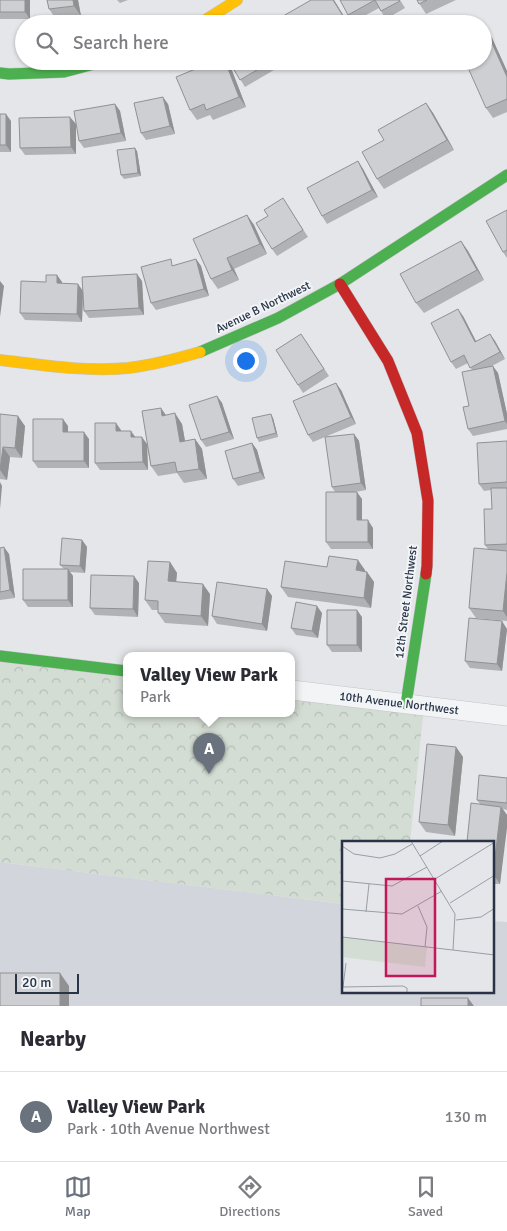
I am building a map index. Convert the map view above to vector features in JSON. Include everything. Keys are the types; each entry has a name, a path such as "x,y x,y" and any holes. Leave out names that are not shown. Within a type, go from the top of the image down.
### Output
{"street":[{"path":"213,15 237,0"},
{"path":"0,74 64,72 71,70"},
{"name":"Avenue B Northwest","path":"0,360 82,369 127,368 166,362 205,351 278,318 340,284 507,175"},
{"name":"12th Street Northwest","path":"340,284 388,361 417,433 428,501 427,566 406,704"},
{"path":"0,656 123,671"},
{"name":"10th Avenue Northwest","path":"295,690 507,716"}],"shaded area":[{"path":"0,862 342,904 342,994 494,994 494,921 507,922 507,1006 0,1006"}],"green space":[{"path":"0,656 123,671 123,717 295,717 295,690 424,706 410,841 342,841 342,904 0,862"}],"building":[{"path":"0,0 25,0 25,12 0,12"},
{"path":"47,0 73,0 74,6 49,9"},
{"path":"311,0 333,0 342,15 285,15"},
{"path":"340,0 375,0 348,15"},
{"path":"375,0 399,0 400,1 381,11"},
{"path":"417,0 427,0 419,4"},
{"path":"492,43 507,77 507,99 486,108 469,70 492,70"},
{"path":"193,70 228,70 239,97 206,110 204,104 190,110 176,77"},
{"path":"234,70 257,70 240,80"},
{"path":"163,97 170,126 141,133 134,103"},
{"path":"426,103 447,140 377,179 362,152 384,140 378,130"},
{"path":"115,104 121,133 79,141 74,111"},
{"path":"0,114 6,114 6,145 0,145"},
{"path":"70,117 71,147 20,148 19,118"},
{"path":"135,148 138,173 121,175 117,150"},
{"path":"358,161 372,190 322,216 307,188"},
{"path":"283,198 303,230 272,249 256,223 268,216 264,210"},
{"path":"507,210 507,250 503,252 486,221"},
{"path":"247,215 260,244 227,258 232,270 211,279 193,239"},
{"path":"461,241 477,270 416,303 400,274"},
{"path":"171,259 172,266 196,259 204,289 151,303 141,267"},
{"path":"137,274 139,308 84,311 82,277"},
{"path":"46,275 57,275 57,283 78,284 77,314 20,313 21,281 46,282"},
{"path":"458,309 475,342 490,334 500,352 470,368 464,355 451,362 431,323"},
{"path":"301,334 324,369 298,385 276,350"},
{"path":"493,366 505,421 468,429 463,407 469,406 462,372"},
{"path":"336,383 351,417 308,435 293,401"},
{"path":"217,396 229,432 201,440 189,405"},
{"path":"161,408 162,416 175,413 180,442 195,439 199,469 177,472 175,462 151,466 142,411"},
{"path":"0,414 18,416 15,448 3,447 0,470"},
{"path":"271,414 276,433 257,438 252,418"},
{"path":"33,419 63,419 63,432 84,432 84,461 33,461"},
{"path":"95,423 116,423 116,431 131,431 131,437 142,437 143,462 95,463"},
{"path":"354,434 361,483 332,487 325,437"},
{"path":"507,441 507,482 479,484 477,443"},
{"path":"252,443 260,472 233,479 225,451"},
{"path":"491,488 507,488 507,544 485,545 484,509 492,509"},
{"path":"326,492 357,492 357,520 368,520 368,542 326,542"},
{"path":"62,538 82,540 80,566 60,565"},
{"path":"4,547 10,590 0,592 0,548"},
{"path":"474,548 507,551 503,611 469,608"},
{"path":"329,556 358,560 356,570 367,572 364,598 281,587 285,561 327,567"},
{"path":"148,561 170,562 168,581 203,584 201,616 158,613 158,601 145,600"},
{"path":"23,569 68,569 68,600 23,600"},
{"path":"91,575 134,576 133,609 90,608"},
{"path":"217,582 267,589 262,624 212,616"},
{"path":"296,602 317,606 312,631 291,628"},
{"path":"327,610 357,610 357,645 327,645"},
{"path":"469,618 502,621 497,664 465,661"},
{"path":"427,744 456,747 448,825 419,822"},
{"path":"479,775 507,778 507,803 477,800"},
{"path":"471,803 501,807 494,866 494,841 467,841"},
{"path":"0,973 60,973 60,1006 0,1006"},
{"path":"421,998 468,998 468,1006 421,1006"}],"traffic: fast":[{"path":"0,73 64,72 71,70"},
{"path":"200,352 278,318 340,284 507,175"},
{"path":"406,704 426,574"},
{"path":"0,656 123,671"}],"traffic: slow":[{"path":"213,15 237,0"},
{"path":"0,360 64,367 112,369 146,365 200,352"}],"traffic: jam":[{"path":"340,284 388,361 417,433 428,501 426,574"}],"place":[{"name":"Valley View Park","path":"209,774"}]}
